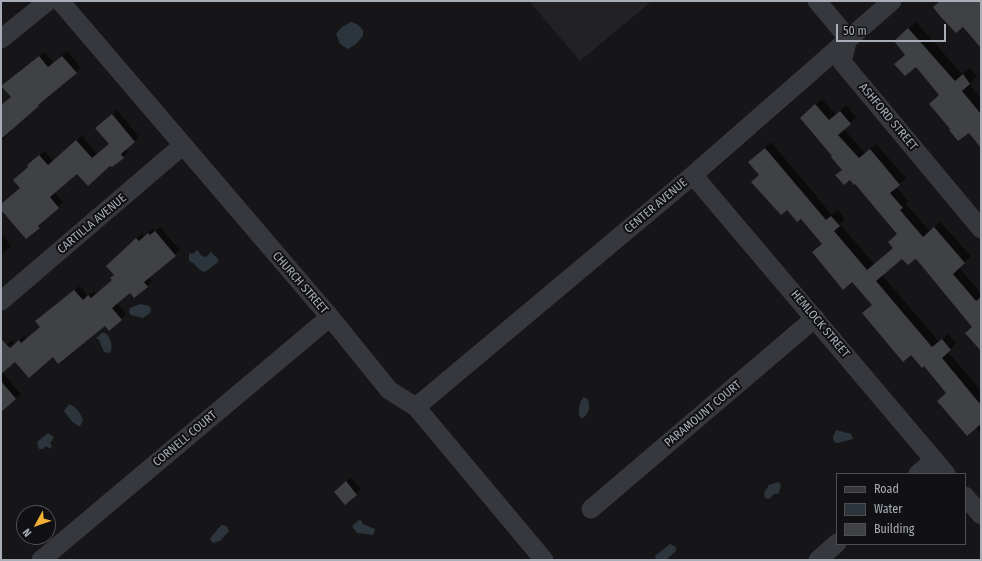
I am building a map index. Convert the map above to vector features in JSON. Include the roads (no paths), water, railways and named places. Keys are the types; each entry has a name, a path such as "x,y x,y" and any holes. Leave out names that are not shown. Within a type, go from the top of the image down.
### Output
{"street":[{"path":"1,39 48,1"},
{"name":"CHURCH STREET","path":"60,1 182,146 330,317 389,390 416,407 544,560"},
{"path":"817,1 848,38"},
{"name":"CENTER AVENUE","path":"416,407 693,175 892,1"},
{"name":"ASHFORD STREET","path":"848,38 842,62 981,229"},
{"name":"CARTILLA AVENUE","path":"1,301 182,146"},
{"name":"HEMLOCK STREET","path":"693,175 816,318 940,467"},
{"name":"CORNELL COURT","path":"41,560 330,317"},
{"name":"PARAMOUNT COURT","path":"590,509 816,318"},
{"path":"921,473 940,467"},
{"path":"966,497 981,515"},
{"path":"818,560 836,545"}],"water":[{"path":"351,22 357,24 363,30 363,36 356,44 348,49 340,43 336,34 342,27"},
{"path":"197,250 202,256 206,257 211,252 218,259 218,262 205,272 199,269 189,261 189,253 193,254"},
{"path":"140,304 149,306 151,309 150,313 143,318 131,315 129,312 130,308"},
{"path":"102,333 105,333 110,339 112,348 110,353 104,352 99,340 96,338"},
{"path":"584,397 588,400 589,408 586,415 582,419 579,415 579,408"},
{"path":"69,404 76,408 81,415 83,421 80,426 74,423 64,411"},
{"path":"836,430 851,434 853,439 838,443 834,442 833,437"},
{"path":"48,433 54,437 50,443 52,446 50,449 46,446 43,449 39,449 37,442"},
{"path":"779,482 781,486 778,494 774,494 769,499 765,498 764,493 769,485"},
{"path":"360,519 363,524 375,529 373,535 357,533 352,526"},
{"path":"222,525 227,526 229,531 220,541 213,543 210,539"},
{"path":"670,544 676,547 676,551 666,560 656,560 655,556"}]}
